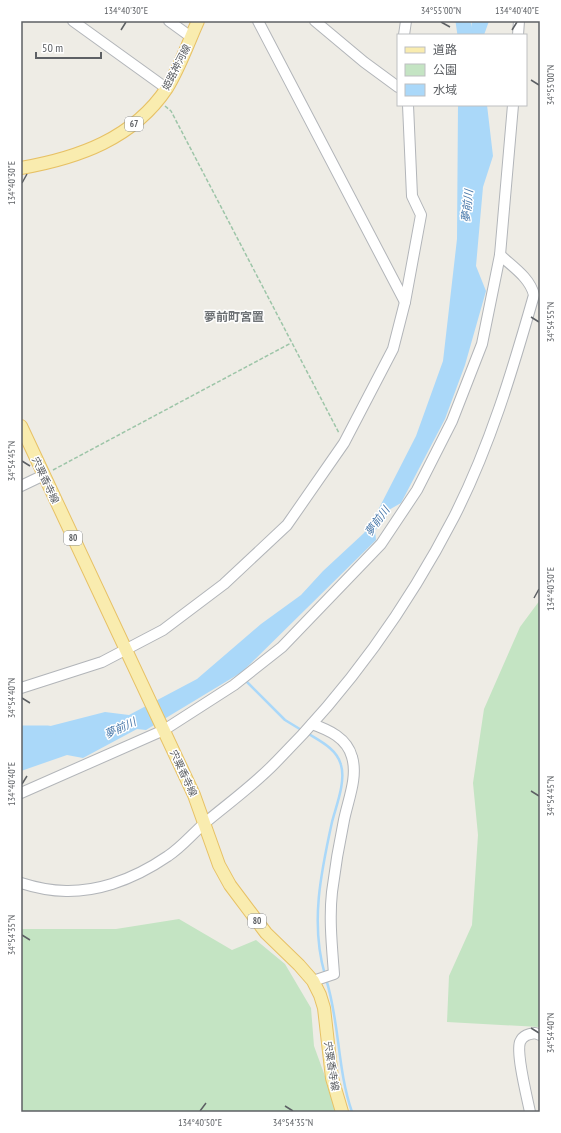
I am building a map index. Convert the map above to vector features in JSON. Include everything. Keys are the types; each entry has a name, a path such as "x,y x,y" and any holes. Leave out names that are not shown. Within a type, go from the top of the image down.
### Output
{"main road":[{"name":"姫路神河線","path":"21,168 63,160 95,148 114,138 134,124 158,99 166,88 198,21"},
{"name":"宍粟香寺線","path":"21,426 206,823 219,865 230,886 266,933 313,981 324,1008 332,1078 342,1112"}],"street":[{"path":"73,21 166,88"},
{"path":"169,21 191,37"},
{"path":"258,21 405,302"},
{"path":"315,21 397,86"},
{"path":"404,34 406,21"},
{"path":"518,34 519,21"},
{"path":"21,688 102,662 163,630 224,584 287,525 344,443 393,349 405,302 421,215 412,196 408,106"},
{"path":"21,793 163,729 234,685 282,647 381,544 417,490 452,421 482,344 500,255 513,106"},
{"path":"21,882 39,888 64,892 88,890 113,884 170,856 206,823 255,783 312,724 384,632 415,585 454,518 492,431 511,375 534,295 532,286 526,278 500,255"},
{"path":"21,486 44,475"},
{"path":"312,724 328,730 338,736 348,746 353,758 354,777 338,853 332,894 334,974 313,981"},
{"path":"530,1112 519,1052 520,1041 526,1035 535,1033 540,1035"}],"path":[{"path":"158,99 171,111 344,443"},
{"path":"44,475 291,343"}],"green space":[{"path":"540,600 540,1027 447,1022 449,976 472,925 478,835 473,783 484,709 520,627"},
{"path":"179,919 232,950 256,940 285,964 311,1008 314,1046 338,1112 21,1112 21,929 116,929"}],"water":[{"path":"472,21 489,21 484,34 470,34"},
{"path":"458,106 487,106 493,156 483,187 476,266 486,291 465,365 445,419 401,503 387,511 375,531 376,540 242,672 146,730 137,729 83,758 67,755 21,771 21,740 31,731 105,712 129,715 197,679 261,624 301,595 323,571 364,533 372,522 416,436 443,361 457,239"}],"waterway":[{"name":"夢前川","path":"463,21 465,34"},
{"path":"245,680 285,720 303,731"},
{"name":"夢前川","path":"21,733 48,733"},
{"path":"307,733 322,742 336,754 339,759 342,772 338,801 324,860 319,898 318,937 325,975"},
{"path":"326,979 334,1012 347,1096 352,1112"}],"district":[{"name":"夢前町宮置","path":"234,317"}]}
